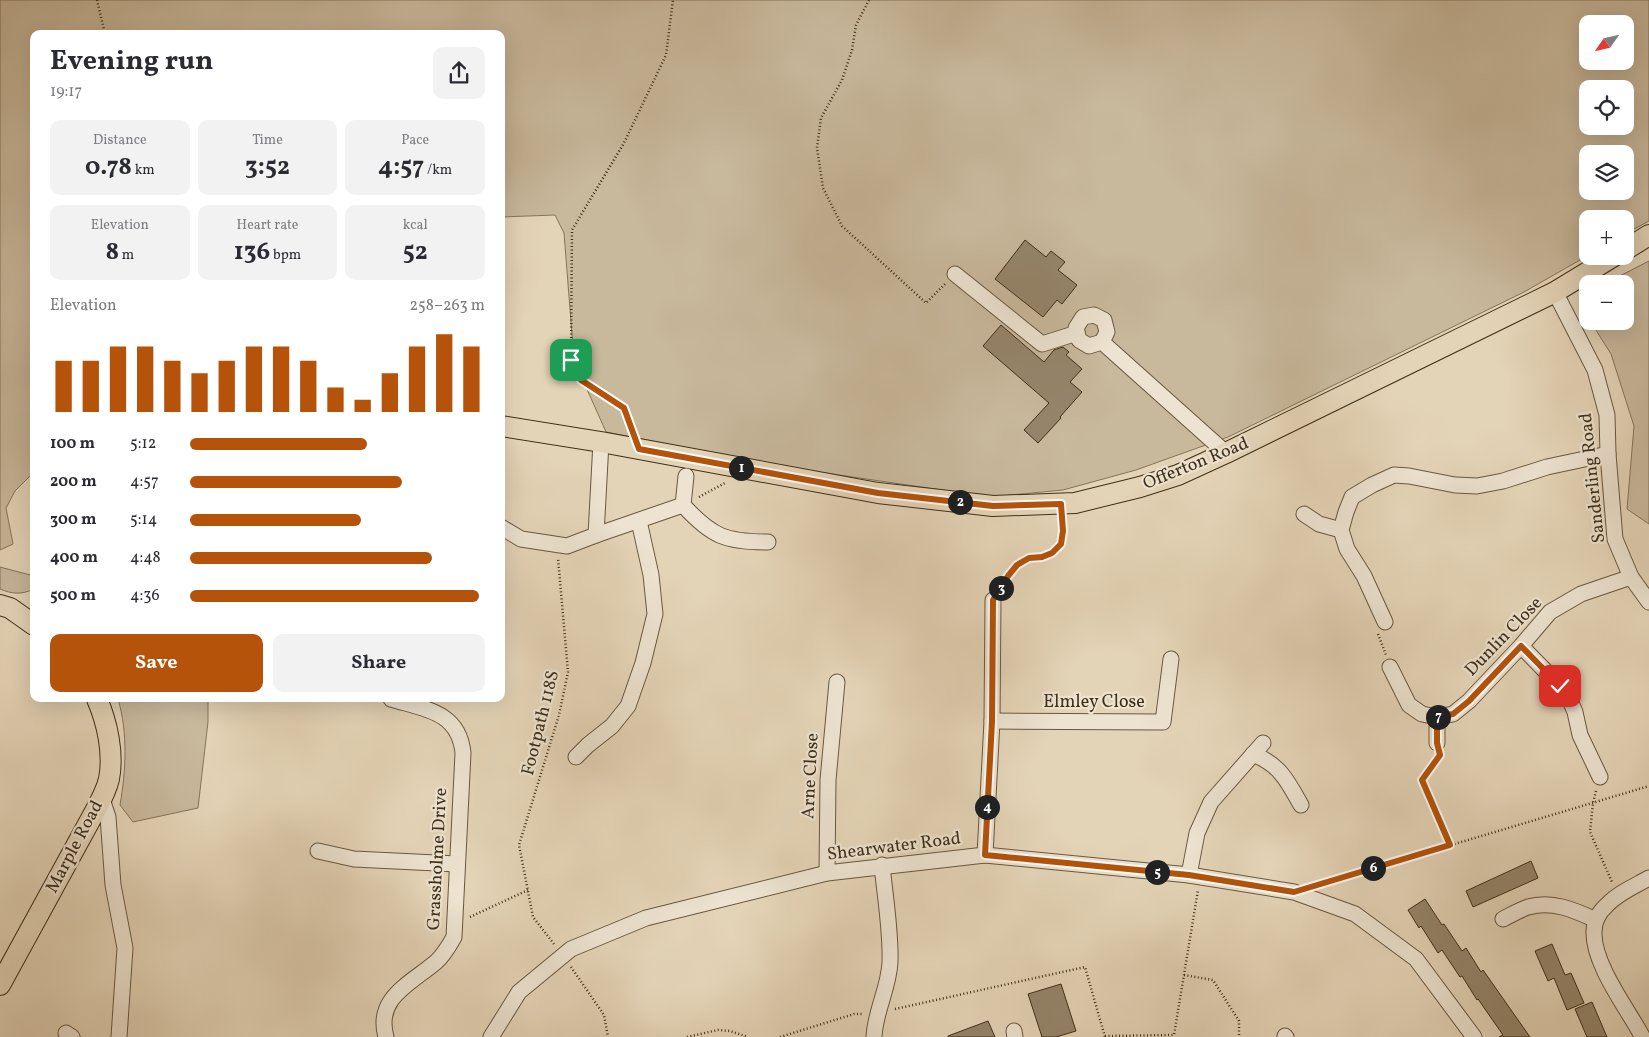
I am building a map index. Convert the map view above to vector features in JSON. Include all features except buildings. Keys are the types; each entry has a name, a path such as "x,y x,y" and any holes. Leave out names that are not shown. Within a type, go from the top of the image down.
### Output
{"main road":[{"path":"1634,244 1649,235"},
{"name":"Offerton Road","path":"505,427 601,442 878,493 993,506 1074,503 1140,488 1178,475 1226,454 1556,292 1600,265"},
{"path":"0,605 30,618"},
{"name":"Marple Road","path":"0,986 105,808 110,754 98,702"}],"street":[{"path":"955,274 1042,344 1077,333"},
{"name":"Sanderling Road","path":"1556,292 1595,370 1607,415 1608,454 1615,539 1631,577 1649,602"},
{"path":"1094,315 1104,320 1107,332 1102,342 1089,346 1079,340 1076,328 1083,317 1094,315"},
{"path":"1102,342 1226,454"},
{"path":"596,535 601,442"},
{"path":"1385,622 1364,576 1347,549 1341,530 1352,497 1394,475 1455,485 1477,486 1503,481 1547,467 1608,454"},
{"path":"686,476 683,505 699,522 720,536 745,542 768,542"},
{"path":"505,529 521,539 567,546 683,505"},
{"path":"1304,514 1319,524 1341,530"},
{"path":"576,757 612,726 628,706 643,663 655,614 651,575 639,520"},
{"name":"Dunlin Close","path":"1437,717 1453,714 1469,701 1550,612 1581,594 1631,577"},
{"path":"985,855 992,721 993,600"},
{"path":"1521,646 1560,686 1569,698 1580,734 1600,777"},
{"name":"Elmley Close","path":"992,721 1163,722 1171,659"},
{"path":"1390,667 1409,705 1422,714 1437,717 1437,743"},
{"name":"Arne Close","path":"827,872 828,780 837,682"},
{"name":"Grassholme Drive","path":"386,1037 383,1027 384,1011 392,997 437,961 454,937 456,923 462,742 447,718 401,702"},
{"path":"1194,876 1197,833 1211,802 1258,748 1266,759 1276,766 1301,805"},
{"path":"105,808 113,885 125,948 119,1037"},
{"path":"318,851 354,859 457,864"},
{"name":"Shearwater Road","path":"491,1037 520,992 571,949 646,918 827,872 985,855 1194,876 1294,892 1355,914 1416,960 1474,1037"},
{"path":"874,1037 875,1023 890,963 882,865"},
{"path":"1646,1030 1631,1016 1612,985 1600,961 1595,944 1594,931 1596,920 1608,903 1649,878"},
{"path":"1512,917 1526,908 1538,905 1555,905 1565,907 1596,920"}],"path":[{"path":"97,0 104,30"},
{"path":"639,449 624,408 581,380 571,360 572,230 624,143 666,55 673,0"},
{"path":"869,0 856,25 852,50 842,80 821,118 817,148 822,188 842,226 926,303 955,274"},
{"path":"683,505 726,483"},
{"path":"993,600 1017,565 1029,558 1042,557 1052,553 1061,544 1063,531 1061,504"},
{"name":"Footpath 118S","path":"519,845 559,716 568,672 557,545"},
{"path":"1385,622 1378,633 1390,667"},
{"path":"1437,743 1440,755 1422,780 1450,845"},
{"path":"1600,777 1593,803 1590,832 1618,896"},
{"path":"1294,892 1649,786"},
{"path":"780,1037 854,1014 878,1013 1085,966 1105,1037 1174,1035 1184,975 1194,876"},
{"path":"456,923 528,890"},
{"path":"1184,975 1213,980 1239,1021 1239,1037"},
{"path":"687,1037 718,1030 730,1031 748,1037"}],"shaded area":[{"path":"0,0 1649,0 1649,221 1634,229 1634,210 1579,210 1579,261 1524,292 1228,437 1136,470 1063,490 990,497 784,467 606,432 574,360 564,233 555,215 505,217 505,30 30,30 30,476 15,491 6,508 13,544 0,550"},
{"path":"1649,261 1649,524 1627,509 1634,426 1611,354 1596,330 1634,330 1634,275 1622,275"},
{"path":"0,567 30,575 30,590 17,593 0,589"},
{"path":"119,702 208,702 208,722 198,808 133,822 120,805 125,752"}],"route":[{"path":"571,360 581,380 624,408 639,449 878,493 993,506 1061,504 1063,531 1061,544 1052,553 1042,557 1029,558 1017,565 993,600 992,721 985,855 1189,875 1294,892 1450,845 1422,780 1440,755 1437,743 1437,717 1453,714 1469,701 1521,646 1560,686"}]}
